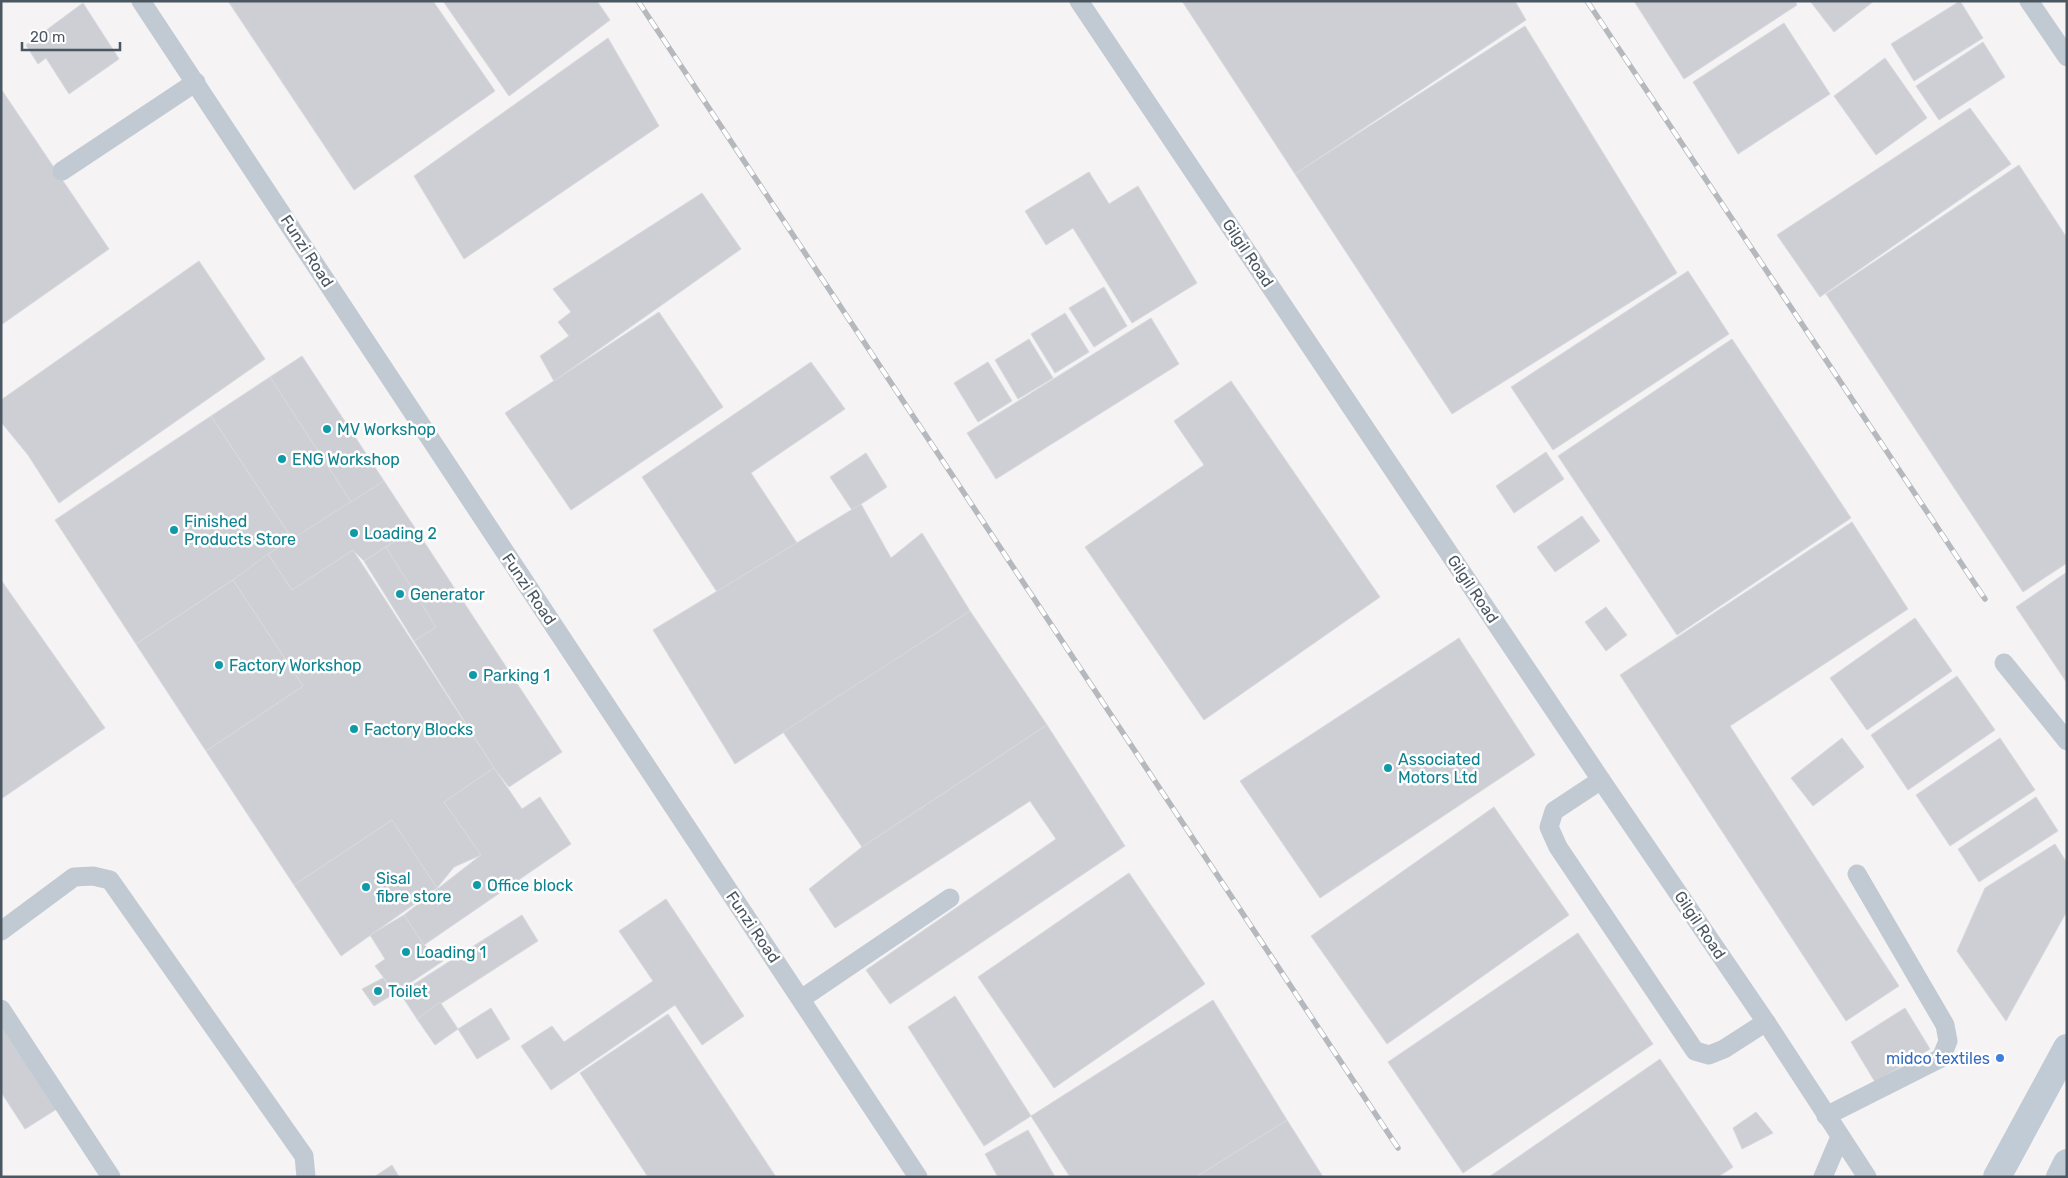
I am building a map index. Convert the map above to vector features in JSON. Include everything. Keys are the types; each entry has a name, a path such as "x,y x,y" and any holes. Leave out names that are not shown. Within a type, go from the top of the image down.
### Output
{"main road":[{"path":"1997,1177 2067,1048"},
{"path":"2060,1177 2067,1163"}],"lane":[{"name":"Funzi Road","path":"141,1 918,1177"},
{"name":"Gilgil Road","path":"1079,1 1601,780 1766,1022 1866,1177"},
{"path":"2029,1 2067,57"},
{"path":"62,171 196,82"},
{"path":"2004,663 2067,741"},
{"path":"1601,780 1554,811 1549,826 1558,847 1695,1052 1709,1055 1724,1049 1766,1022"},
{"path":"1826,1116 1941,1058 1948,1041 1945,1025 1857,874"},
{"path":"1,931 74,877 93,876 110,880 304,1156 306,1177"},
{"path":"801,999 950,898"},
{"path":"1,1009 111,1177"},
{"path":"1823,1177 1840,1137"}],"building":[{"path":"228,1 433,1 495,91 354,190"},
{"path":"443,1 597,1 610,20 509,96"},
{"path":"1182,1 1515,1 1526,20 1295,174"},
{"path":"1634,1 1795,1 1797,5 1684,79"},
{"path":"1810,1 1874,1 1834,32"},
{"path":"1960,1 1983,38 1914,81 1891,44"},
{"path":"83,3 119,59 69,94 46,58 38,64 26,45"},
{"path":"1784,23 1830,94 1738,154 1693,82"},
{"path":"1525,26 1677,273 1452,414 1295,174"},
{"path":"608,38 659,126 464,259 414,176"},
{"path":"1983,42 2005,77 1939,120 1916,86"},
{"path":"1885,58 1927,118 1876,155 1834,96"},
{"path":"1,89 109,249 1,325"},
{"path":"1970,108 2011,164 1820,297 1777,235"},
{"path":"2019,165 2067,238 2067,563 2023,592 1826,294"},
{"path":"1089,172 1109,204 1138,186 1197,283 1132,323 1073,228 1046,245 1025,211"},
{"path":"702,193 741,249 554,381 540,356 569,336 558,322 571,312 553,289"},
{"path":"199,261 265,359 59,503 28,455 1,422 1,400"},
{"path":"1688,271 1729,334 1553,450 1511,387"},
{"path":"1104,287 1127,326 1094,347 1069,308"},
{"path":"659,312 723,407 571,510 505,413"},
{"path":"1065,313 1089,352 1055,373 1031,334"},
{"path":"1151,318 1179,364 996,479 967,433"},
{"path":"1029,339 1053,378 1018,399 995,360"},
{"path":"1732,339 1851,518 1677,635 1558,456"},
{"name":"MV Workshop","path":"302,356 384,481 351,502 270,377"},
{"path":"811,362 845,409 751,473 797,543 717,592 642,477"},
{"path":"988,362 1012,401 978,422 954,383"},
{"name":"ENG Workshop","path":"270,377 351,502 293,540 211,416"},
{"path":"1231,381 1380,597 1204,720 1085,547 1204,465 1174,421"},
{"name":"Finished Products Store","path":"211,416 293,540 136,644 55,520"},
{"path":"1546,452 1564,479 1514,513 1496,486"},
{"path":"866,453 887,487 852,510 830,477"},
{"name":"Loading 2","path":"384,481 415,528 364,561 353,550 292,590 268,554"},
{"path":"861,504 891,558 922,533 970,611 735,764 653,630"},
{"path":"1582,516 1600,541 1555,572 1537,547"},
{"path":"1852,522 1908,609 1730,726 1899,986 1846,1021 1620,675"},
{"name":"Parking 1","path":"415,528 562,752 509,787 494,768 414,641 436,627 386,547"},
{"name":"Generator","path":"386,547 436,627 414,641 364,561"},
{"name":"Factory Blocks","path":"353,550 494,768 444,802 481,855 454,867 437,888 392,820 294,885 206,751 303,686 233,580 268,554 292,590"},
{"path":"2067,572 2067,683 2016,607"},
{"path":"1,580 105,728 1,799"},
{"name":"Factory Workshop","path":"233,580 303,686 206,751 136,644"},
{"path":"1606,607 1627,635 1606,651 1585,622"},
{"path":"970,611 1047,725 862,847 783,732"},
{"path":"1915,618 1952,671 1867,730 1830,678"},
{"name":"Associated Motors Ltd","path":"1459,638 1535,755 1320,898 1240,781"},
{"path":"1957,676 1995,730 1908,790 1871,735"},
{"path":"1047,725 1125,846 890,1004 866,970 1056,839 1030,801 835,928 809,889 862,847"},
{"path":"1842,738 1864,767 1813,806 1791,778"},
{"path":"2000,738 2035,790 1950,846 1916,795"},
{"name":"Office block","path":"494,768 522,809 540,797 571,844 424,945 404,915 481,855 444,802"},
{"path":"2036,797 2058,831 1979,882 1958,849"},
{"path":"1494,807 1569,915 1387,1044 1311,936"},
{"name":"Sisal fibre store","path":"392,820 437,888 341,956 294,885"},
{"path":"2055,844 2067,863 2067,911 2006,1021 1957,951 1985,888"},
{"path":"1129,873 1205,984 1054,1088 978,977"},
{"path":"666,899 744,1016 702,1045 675,1005 551,1090 521,1046 552,1026 564,1042 653,981 619,931"},
{"name":"Loading 1","path":"404,915 424,945 443,961 395,993 375,966 385,959 370,935"},
{"path":"522,915 538,941 417,1019 400,993"},
{"path":"1578,933 1653,1044 1463,1173 1388,1062"},
{"name":"Toilet","path":"383,978 395,993 374,1006 362,989"},
{"path":"955,996 1031,1116 984,1146 908,1027"},
{"path":"1213,1000 1287,1120 1196,1177 1070,1177 1031,1116"},
{"path":"440,1002 458,1029 435,1045 417,1019"},
{"path":"491,1008 510,1039 477,1059 458,1029"},
{"path":"1905,1008 1930,1049 1875,1082 1851,1042"},
{"path":"1,1014 60,1107 25,1129 1,1092"},
{"path":"668,1014 776,1177 648,1177 580,1073"},
{"path":"1660,1059 1733,1167 1718,1177 1489,1177"},
{"path":"1756,1112 1773,1133 1742,1149 1733,1128"},
{"path":"1287,1120 1323,1177 1196,1177"},
{"path":"1028,1130 1055,1177 998,1177 985,1154"},
{"path":"392,1165 399,1177 374,1177"}],"railway":[{"path":"638,1 1398,1148"},
{"path":"1587,1 1985,599"}],"place":[{"name":"MV Workshop","path":"327,429"},
{"name":"ENG Workshop","path":"282,459"},
{"name":"Finished Products Store","path":"174,530"},
{"name":"Loading 2","path":"354,533"},
{"name":"Generator","path":"400,594"},
{"name":"Factory Workshop","path":"219,665"},
{"name":"Parking 1","path":"473,675"},
{"name":"Factory Blocks","path":"354,729"},
{"name":"Associated Motors Ltd","path":"1388,768"},
{"name":"Office block","path":"477,885"},
{"name":"Sisal fibre store","path":"366,887"},
{"name":"Loading 1","path":"406,952"},
{"name":"Toilet","path":"378,991"},
{"name":"midco textiles","path":"2000,1058"}]}
